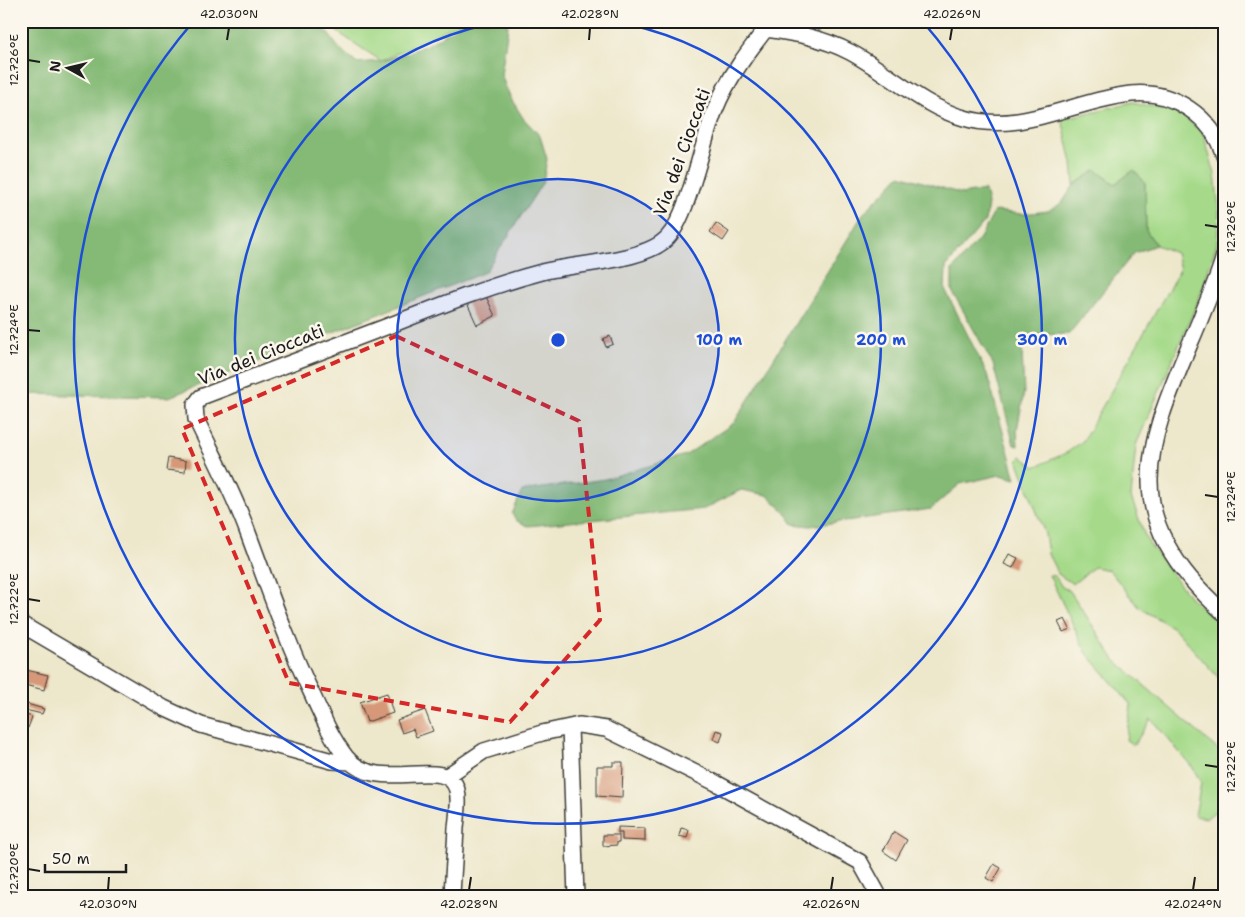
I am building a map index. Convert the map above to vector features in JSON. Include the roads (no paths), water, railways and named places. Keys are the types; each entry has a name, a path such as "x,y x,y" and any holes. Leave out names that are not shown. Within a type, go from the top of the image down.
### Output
{"street":[{"path":"769,25 836,45 934,105 958,116 978,122 1000,123 1027,120 1132,94 1152,95 1169,99 1190,108 1204,120 1215,134 1224,156"},
{"name":"Via dei Cioccati","path":"447,776 428,773 377,775 362,770 351,762 328,726 300,668 238,506 196,419 194,412 196,403 201,397 484,290 553,269 637,255 659,245 671,234 679,220 708,128 722,93 738,66 769,25"},
{"path":"1224,256 1159,423 1151,456 1148,482 1154,514 1171,553 1193,582 1224,613"},
{"path":"21,624 164,708 201,725 332,761 351,762"},
{"path":"452,896 458,797 454,784 447,776 484,751 570,727 592,725 606,729 716,783 860,862 878,896"},
{"path":"570,727 576,896"}]}
